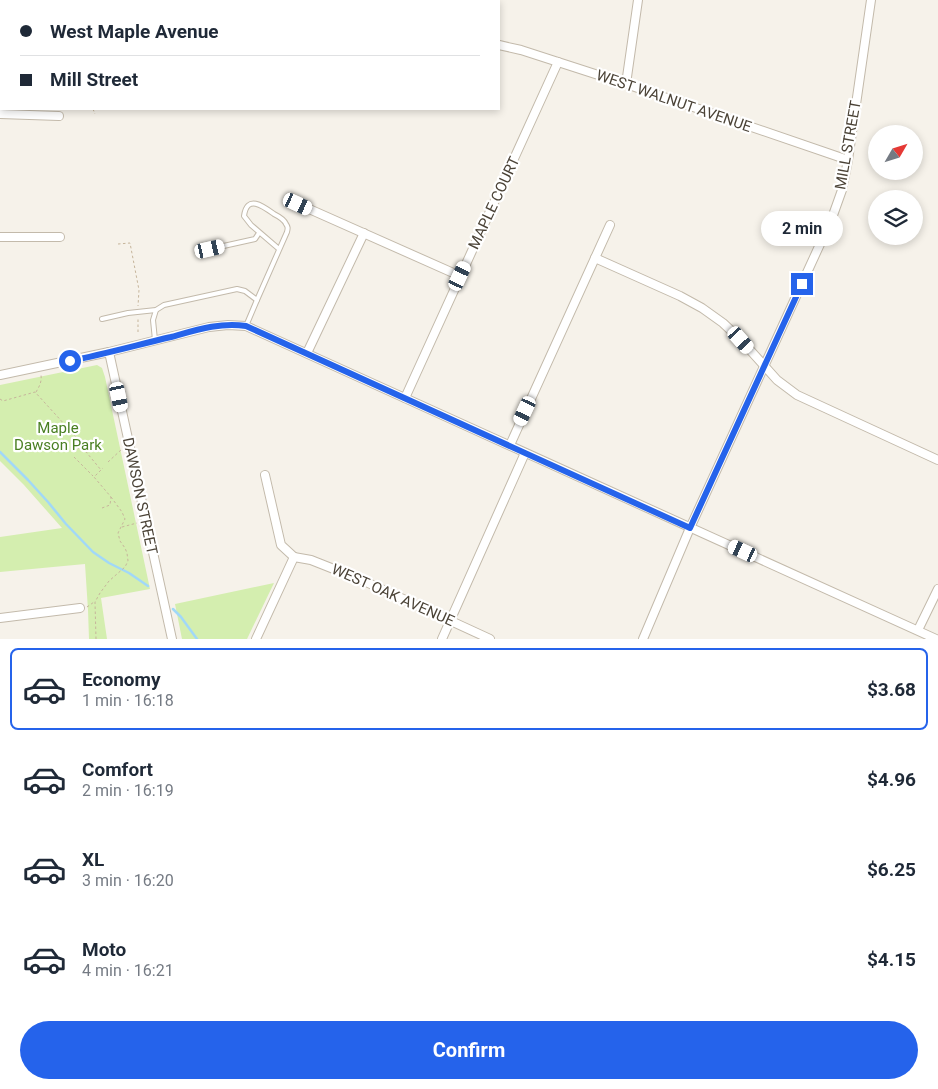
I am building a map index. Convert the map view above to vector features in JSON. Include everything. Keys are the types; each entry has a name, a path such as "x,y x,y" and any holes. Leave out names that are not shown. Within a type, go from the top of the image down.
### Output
{"street":[{"path":"626,84 638,0"},
{"name":"MILL STREET","path":"643,639 690,528 832,218 842,190 871,0"},
{"name":"WEST WALNUT AVENUE","path":"500,45 522,50 626,84 848,160"},
{"name":"MAPLE COURT","path":"405,398 558,62"},
{"path":"0,114 59,116"},
{"path":"298,204 460,276"},
{"path":"510,445 610,225"},
{"path":"307,353 364,233"},
{"path":"0,237 60,237"},
{"path":"595,258 680,296 702,308 723,323 777,380 797,395 938,460"},
{"path":"0,375 110,352 209,327 246,326 936,639"},
{"name":"DAWSON STREET","path":"110,352 172,639"},
{"path":"442,639 525,453"},
{"path":"256,639 294,558 282,545 265,475"},
{"name":"WEST OAK AVENUE","path":"294,558 311,560 364,581 490,639"},
{"path":"922,634 938,589"},
{"path":"0,618 82,608"}],"lane":[{"path":"246,326 287,232 288,226 277,215 261,204 254,203 249,205 245,209 244,216 251,226 279,249"},
{"path":"210,249 255,239 259,233"},
{"path":"102,319 156,310 164,305 237,288 245,291 256,300"},
{"path":"155,340 153,320 156,310"}],"path":[{"path":"93,110 95,114"},
{"path":"118,244 130,243 139,290 138,306"},
{"path":"138,318 138,332"},
{"path":"36,393 40,385 41,375"},
{"path":"0,399 3,401 36,393"},
{"path":"36,393 82,445 86,454 102,469 94,476"},
{"path":"78,449 82,445"},
{"path":"108,462 121,450"},
{"path":"74,457 94,476 125,518 118,533 127,553 128,561 125,567 109,581 95,602 96,639"},
{"path":"102,508 110,505 111,498"},
{"path":"122,527 137,523"},
{"path":"82,608 95,602"}],"green space":[{"name":"Maple Dawson Park","path":"97,365 102,368 105,377 150,589 101,598 107,639 89,639 85,564 0,572 0,537 62,528 0,461 0,385"},
{"path":"274,583 247,639 182,639 175,604"}],"waterway":[{"path":"0,452 93,552 148,586"},
{"path":"173,609 197,639"}],"route":[{"path":"70,361 209,327 246,326 690,528 802,284"}]}
